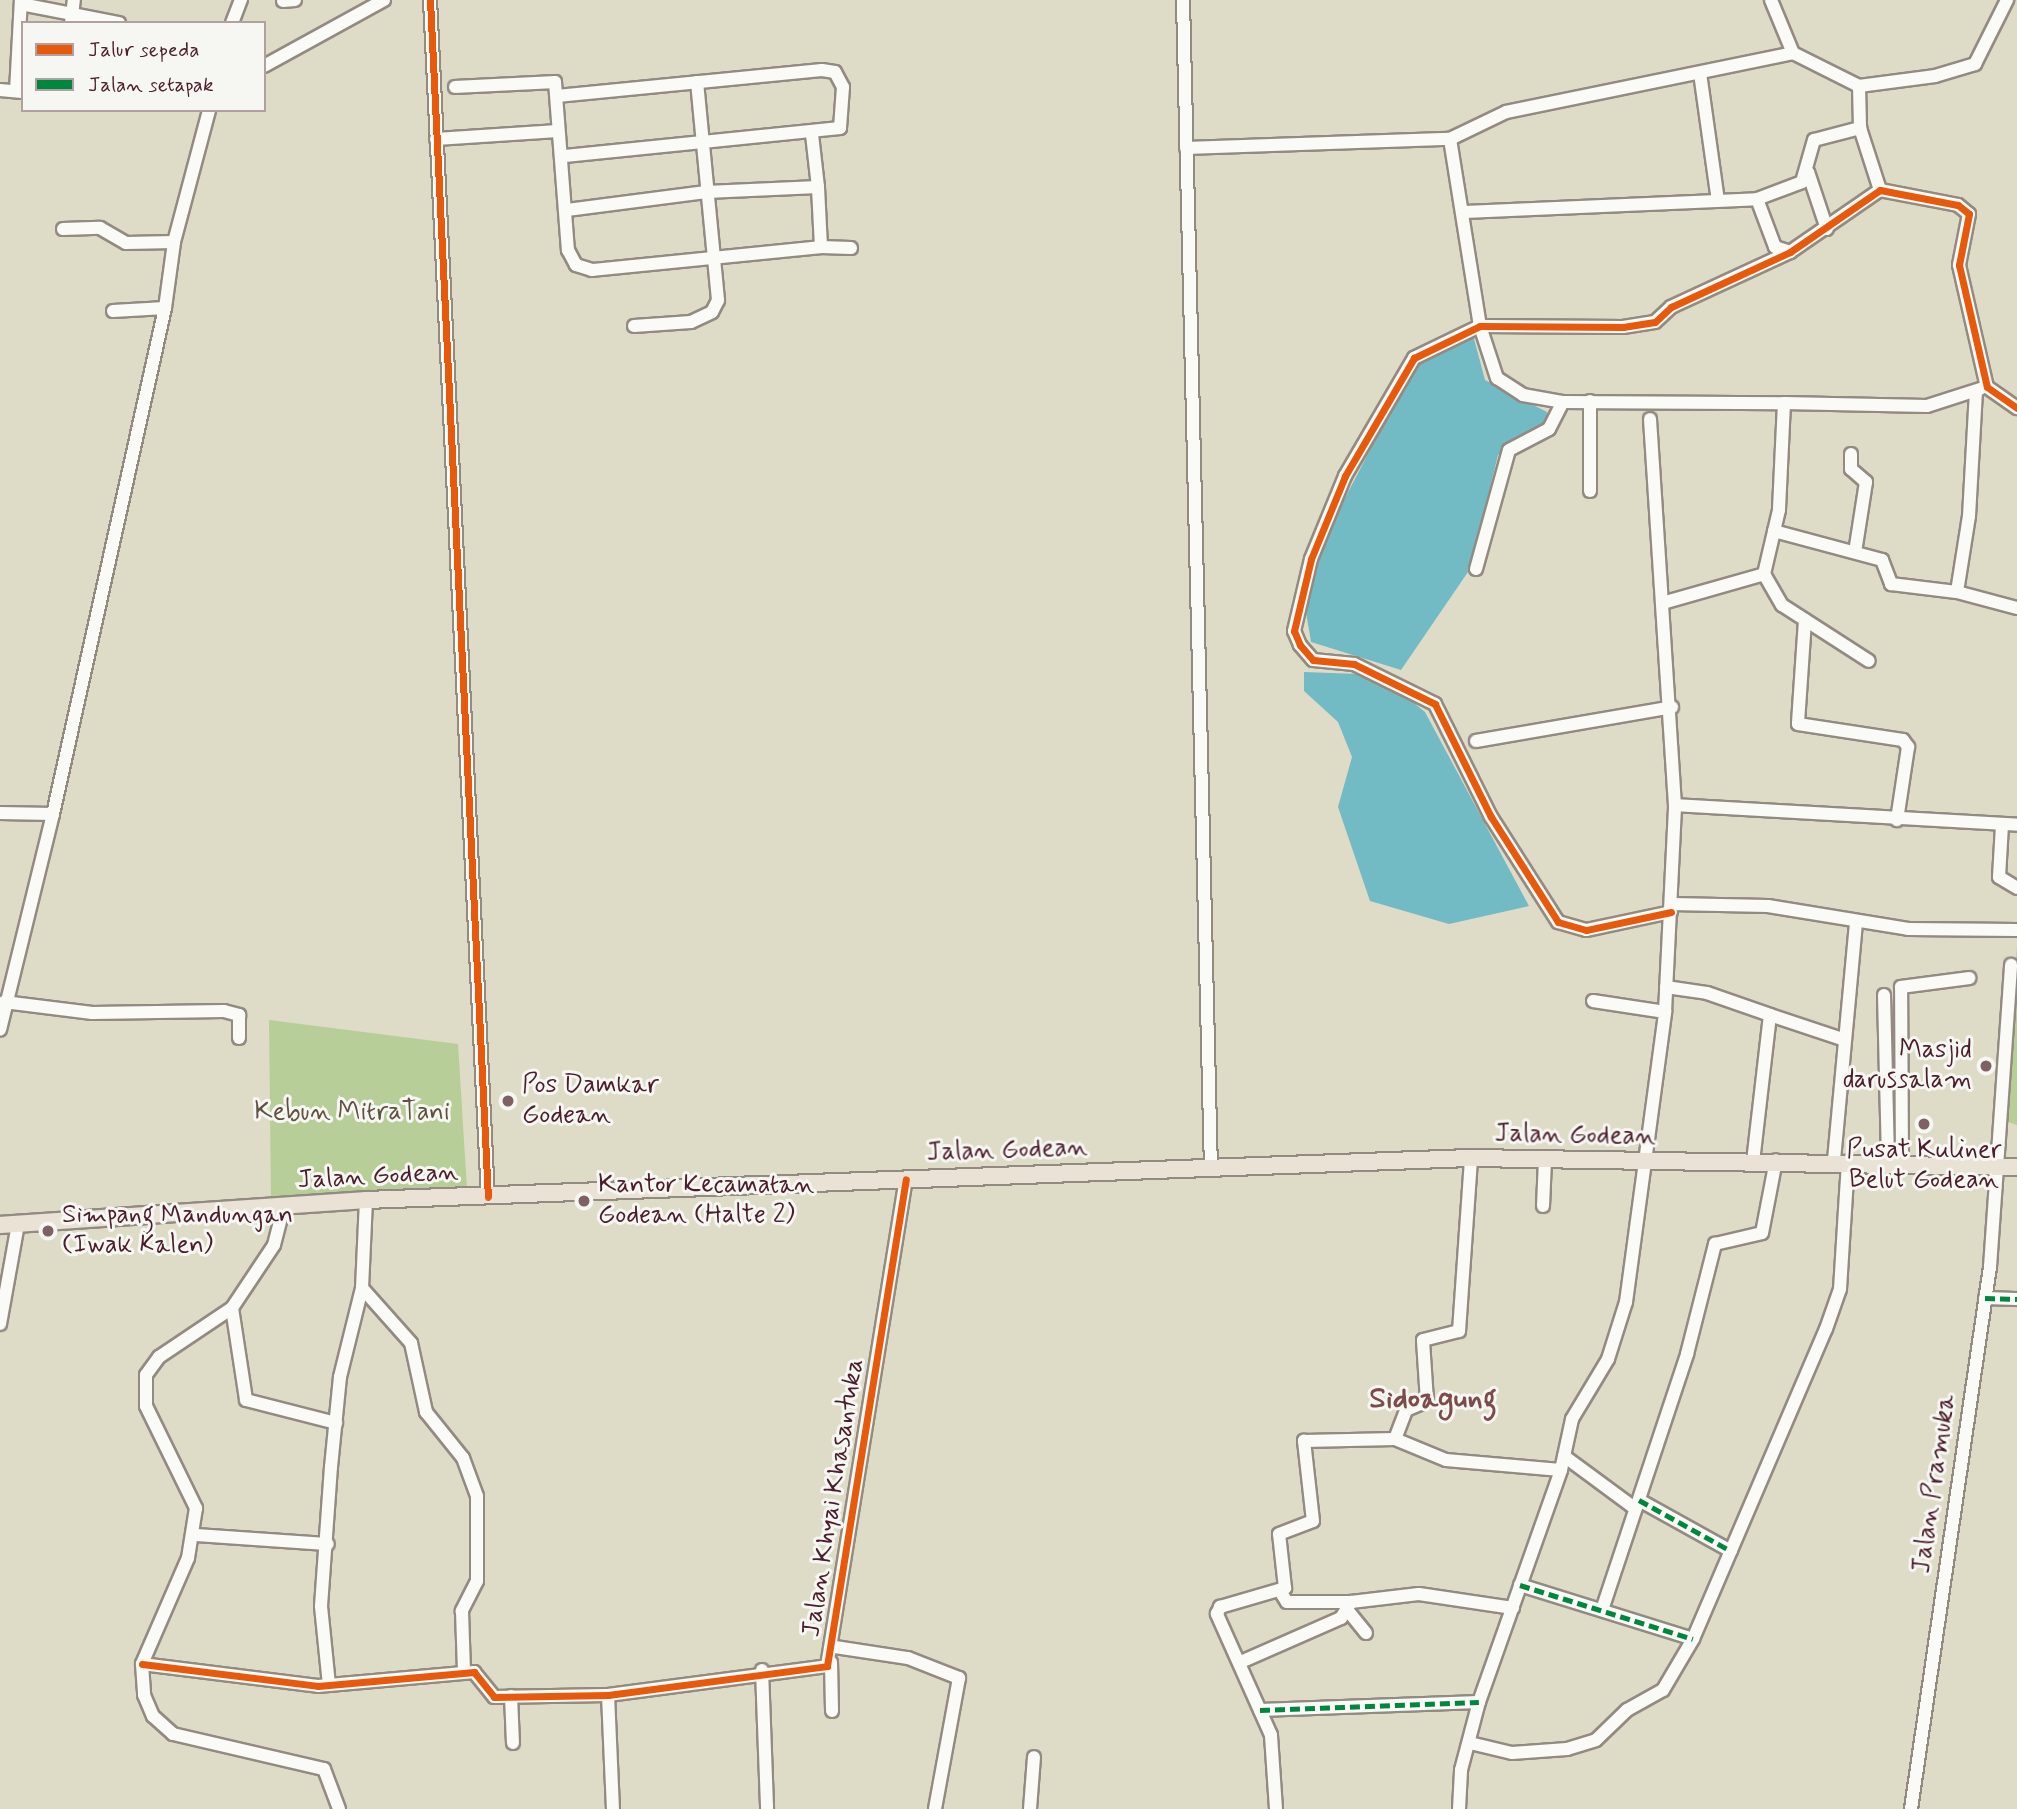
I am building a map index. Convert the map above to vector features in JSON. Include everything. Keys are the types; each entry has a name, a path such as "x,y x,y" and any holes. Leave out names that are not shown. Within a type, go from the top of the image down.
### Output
{"main road":[{"name":"Jalan Godean","path":"0,1225 366,1200 1471,1158 1643,1164 1776,1160 2009,1166"}],"street":[{"path":"233,21 241,0"},
{"path":"266,65 383,0"},
{"path":"430,0 488,1196"},
{"path":"1183,0 1211,1169"},
{"path":"1771,0 1793,53"},
{"path":"1186,148 1450,139 1506,112 1793,53 1859,86 1975,64 2007,0"},
{"path":"22,21 22,2 111,21"},
{"path":"0,90 20,92 21,47"},
{"path":"557,96 835,72 843,87 840,128 811,134 562,156"},
{"path":"1700,73 1718,201"},
{"path":"455,87 555,82 568,250 576,265 592,270 709,255 821,247 851,248"},
{"path":"634,326 691,322 712,312 718,300 709,255 697,82"},
{"path":"1859,86 1860,128 1880,190"},
{"path":"0,1030 4,1002 53,814 166,308 174,242 208,112"},
{"path":"1465,212 1757,199 1802,182 1808,172 1814,140 1860,128"},
{"path":"436,139 558,131"},
{"path":"811,134 818,187 821,247"},
{"path":"1450,139 1465,212 1479,326 1497,378 1523,395 1563,402 1927,405 1981,389 2017,408"},
{"path":"1808,172 1827,229"},
{"path":"567,210 706,192 818,187"},
{"path":"1957,592 1969,516 1981,389 1959,265 1969,214 1958,205 1880,190 1790,252 1640,327 1479,326 1414,358 1345,476 1311,559 1294,631 1313,660 1354,664 1435,704 1491,817 1558,922 1586,930 1672,908 1768,906 1908,929 2017,930"},
{"path":"1757,199 1775,247 1790,252"},
{"path":"63,229 100,228 126,243 174,242"},
{"path":"113,311 166,308"},
{"path":"1590,401 1590,491"},
{"path":"1476,569 1509,450 1549,429 1563,402"},
{"path":"1784,403 1774,531 1764,574 1771,593 1805,620 1869,661"},
{"path":"1459,1809 1479,1702 1561,1470 1572,1419 1608,1359 1626,1302 1665,1012 1675,805 1666,602 1650,419"},
{"path":"1851,454 1851,469 1866,482 1855,552"},
{"path":"1774,531 1882,560 1891,584 1957,592 2017,608"},
{"path":"1666,602 1764,574"},
{"path":"1805,620 1798,724 1903,740 1908,747 1897,820"},
{"path":"1476,741 1672,707"},
{"path":"1675,805 2017,825"},
{"path":"0,813 53,814"},
{"path":"2002,825 1999,877 2017,888"},
{"path":"1470,1743 1512,1753 1596,1740 1627,1710 1663,1690 1693,1639 1840,1289 1842,1039 1856,921"},
{"name":"Jalan Pramuka","path":"1911,1809 1985,1297 2009,1166 2011,965"},
{"path":"1895,1162 1901,987 1969,978"},
{"path":"1666,987 1707,993 1842,1039"},
{"path":"1884,995 1895,1162"},
{"path":"1593,1001 1665,1012"},
{"path":"4,1002 92,1013 224,1011 239,1015 239,1038"},
{"path":"1753,1161 1770,1015"},
{"path":"1395,1439 1406,1410 1427,1401 1423,1340 1459,1331 1471,1158"},
{"path":"1543,1206 1545,1160"},
{"path":"1602,1611 1638,1505 1715,1244 1762,1233 1776,1160"},
{"name":"Jalan Khyai Khasantuka","path":"464,1671 479,1673 492,1696 608,1695 762,1670 831,1662 906,1179"},
{"path":"330,1685 321,1606 336,1423 362,1288 366,1200"},
{"path":"284,1206 274,1245 232,1308 159,1357 143,1388 146,1406 190,1486 195,1535 142,1664 144,1695 168,1731 324,1769 339,1809"},
{"path":"0,1324 18,1224"},
{"path":"142,1664 330,1685 464,1671 462,1611 477,1581 477,1496 464,1458 426,1412 411,1343 362,1288"},
{"path":"1985,1297 2017,1299"},
{"path":"232,1308 246,1400 336,1423"},
{"path":"1276,1809 1271,1735 1243,1661 1218,1619 1220,1607 1280,1591 1286,1585 1279,1534 1313,1521 1304,1441 1395,1439 1446,1460 1561,1470"},
{"path":"1564,1455 1638,1505 1731,1551"},
{"path":"195,1535 328,1544"},
{"path":"1520,1586 1693,1639"},
{"path":"1280,1591 1287,1602 1350,1607 1419,1594 1513,1608"},
{"path":"1350,1607 1366,1633"},
{"path":"1243,1661 1350,1607"},
{"path":"835,1647 908,1658 959,1678 935,1809"},
{"path":"831,1662 832,1711"},
{"path":"762,1670 768,1809"},
{"path":"608,1695 613,1809"},
{"path":"511,1696 513,1743"},
{"path":"1260,1710 1479,1702"},
{"path":"1030,1809 1034,1758"}],"green space":[{"path":"2017,946 2017,1125 2003,1120"},
{"name":"Kebun MitraTani","path":"269,1020 458,1044 467,1189 271,1197"}],"water":[{"path":"1473,335 1485,380 1547,412 1547,420 1498,455 1470,569 1401,670 1311,642 1306,612 1321,544 1417,360"},
{"path":"1304,672 1359,674 1398,690 1425,712 1529,906 1449,924 1370,901 1338,807 1352,757 1338,722 1304,691"}],"marked path":[{"path":"1985,1298 2017,1299"},
{"path":"1639,1500 1731,1551"},
{"path":"1520,1585 1693,1639"},
{"path":"1260,1710 1479,1702"}],"cycle path":[{"path":"430,0 488,1197"},
{"path":"1671,912 1586,930 1558,922 1491,817 1435,704 1354,664 1313,660 1300,645 1294,631 1311,559 1345,476 1414,358 1480,326 1623,327 1655,322 1671,307 1790,252 1880,190 1958,205 1969,214 1959,265 1987,387 2017,408"},
{"path":"142,1664 318,1686 474,1672 494,1697 608,1695 827,1666 906,1179"}],"place":[{"name":"Masjid darussalam","path":"1986,1066"},
{"name":"Pos Damkar Godean","path":"508,1101"},
{"name":"Pusat Kuliner Belut Godean","path":"1924,1124"},
{"name":"Kantor Kecamatan Godean (Halte 2)","path":"584,1201"},
{"name":"Simpang Mandungan (Iwak Kalen)","path":"48,1231"}],"district":[{"name":"Sidoagung","path":"1433,1399"}]}
